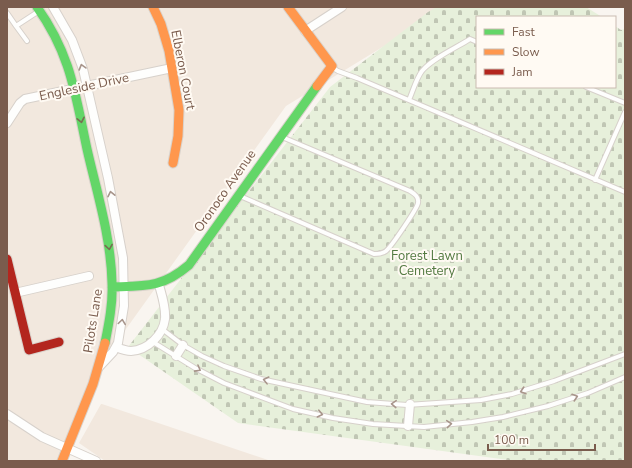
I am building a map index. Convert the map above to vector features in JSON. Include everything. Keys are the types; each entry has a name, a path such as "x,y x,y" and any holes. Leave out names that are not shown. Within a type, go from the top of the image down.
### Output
{"street":[{"name":"Pilots Lane","path":"53,7 72,40 81,63 108,178 122,248 125,287 122,324 116,347 98,368"},
{"name":"Elberon Court","path":"152,7 161,24 169,51 179,110 178,136 173,163"},
{"path":"288,7 332,66"},
{"path":"305,31 342,7"},
{"name":"Pilots Lane","path":"38,9 55,34 64,55 74,89 107,236 112,274 112,303 98,368"},
{"name":"Oronoco Avenue","path":"112,287 144,287 159,285 175,277 189,265 280,136 332,66"},
{"name":"Engleside Drive","path":"7,123 20,103 25,99 172,68"},
{"path":"95,181 108,178"},
{"path":"7,259 29,350 59,342"},
{"path":"15,293 89,276"},
{"path":"116,347 128,351 136,350 146,347 153,342 162,329 165,318 165,307 159,285"},
{"path":"176,356 183,345"},
{"path":"62,461 98,368"},
{"path":"408,426 410,404"},
{"path":"7,414 34,433 67,448 78,457 96,461"}],"lane":[{"path":"16,26 38,9"},
{"path":"7,13 27,41"},
{"path":"409,100 422,71 430,64 470,39 476,42"},
{"path":"332,66 338,71 625,192"},
{"path":"588,88 625,103"},
{"path":"595,180 625,112"},
{"path":"238,195 374,254 388,250 416,209 418,198 415,193 280,136"},
{"path":"162,329 183,345 224,366 261,378 366,402 410,404 481,400 512,394 625,354"},
{"path":"153,342 195,368 224,383 294,408 346,420 373,424 424,427 504,417 555,404 588,393 625,377"}],"shaded area":[{"path":"7,7 448,7 286,106 98,368 59,461 7,461"},
{"path":"101,404 271,461 105,461 79,443"}],"green space":[{"name":"Forest Lawn Cemetery","path":"437,7 586,7 600,16 476,16 476,88 616,88 616,27 621,30 625,29 625,461 515,461 238,423 128,347 330,87 428,12"}],"traffic: fast":[{"path":"37,7 65,58 75,92 106,232 111,266 112,298 105,343"},
{"path":"112,287 144,286 161,282 179,273 189,265 317,86"}],"traffic: slow":[{"path":"153,7 161,24 169,51 179,110 178,136 173,163"},
{"path":"288,7 332,66 317,86"},
{"path":"62,461 93,384 105,343"}],"traffic: jam":[{"path":"7,259 29,350 59,342"}]}
